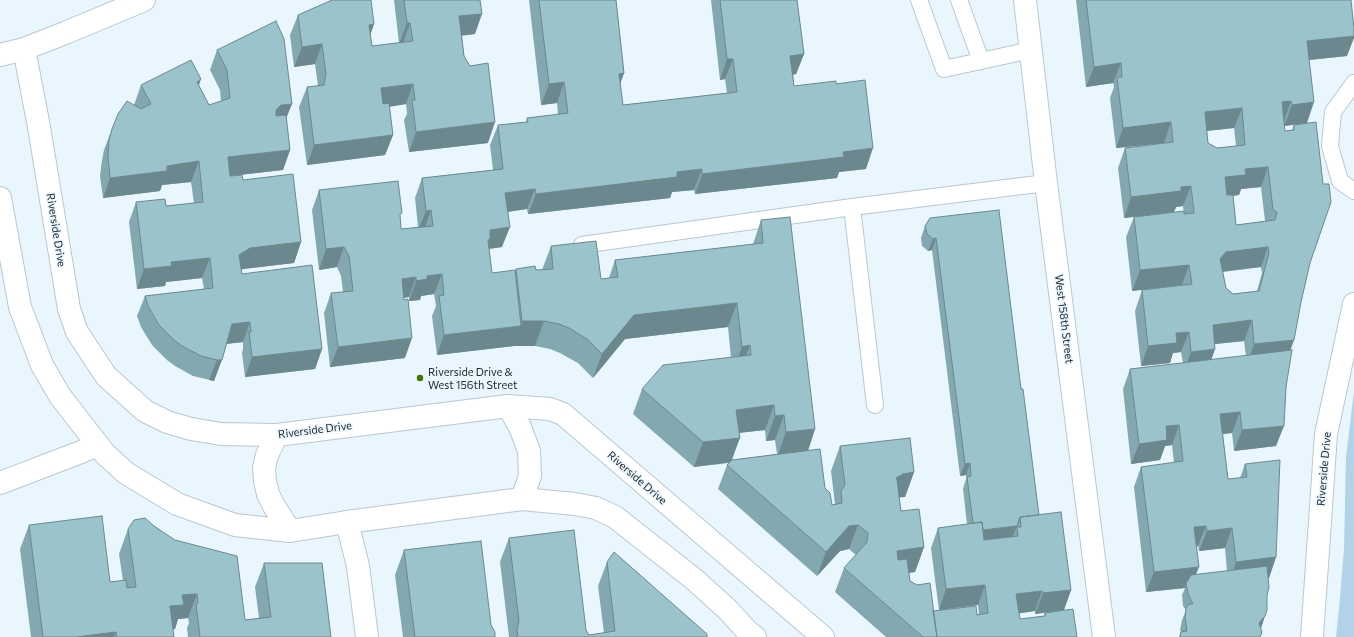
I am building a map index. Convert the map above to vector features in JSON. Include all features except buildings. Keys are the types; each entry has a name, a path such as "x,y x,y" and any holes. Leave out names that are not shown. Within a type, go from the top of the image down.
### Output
{"main road":[{"path":"0,55 64,33 144,0"},
{"name":"West 158th Street","path":"1025,0 1046,183 1104,637"},
{"name":"Riverside Drive","path":"24,48 39,127 69,309 78,332 106,376 145,411 167,422 191,429 221,434 277,435 508,406 550,409 563,414 824,637"},
{"path":"1,207 20,307 42,365 60,396 105,454 126,473 177,504 235,525 290,530 522,499 575,504 596,508 615,517 695,580 755,637"},
{"name":"Riverside Drive","path":"1312,637 1326,434 1354,304"},
{"path":"508,406 520,427 529,451 530,476 522,499"},
{"path":"277,435 267,456 264,468 265,481 268,494 274,506 290,530"},
{"path":"0,483 97,445"},
{"path":"347,522 358,566 367,637"}],"lane":[{"path":"919,0 944,69 1031,50"},
{"path":"959,0 981,61"},
{"path":"1354,83 1333,112 1330,146 1340,181 1354,190"},
{"path":"582,245 852,207 1046,183"},
{"path":"852,207 875,405"}],"shaded area":[{"path":"1354,391 1354,637 1336,637 1344,549 1346,457"}],"place":[{"name":"Riverside Drive & West 156th Street","path":"420,378"}]}
